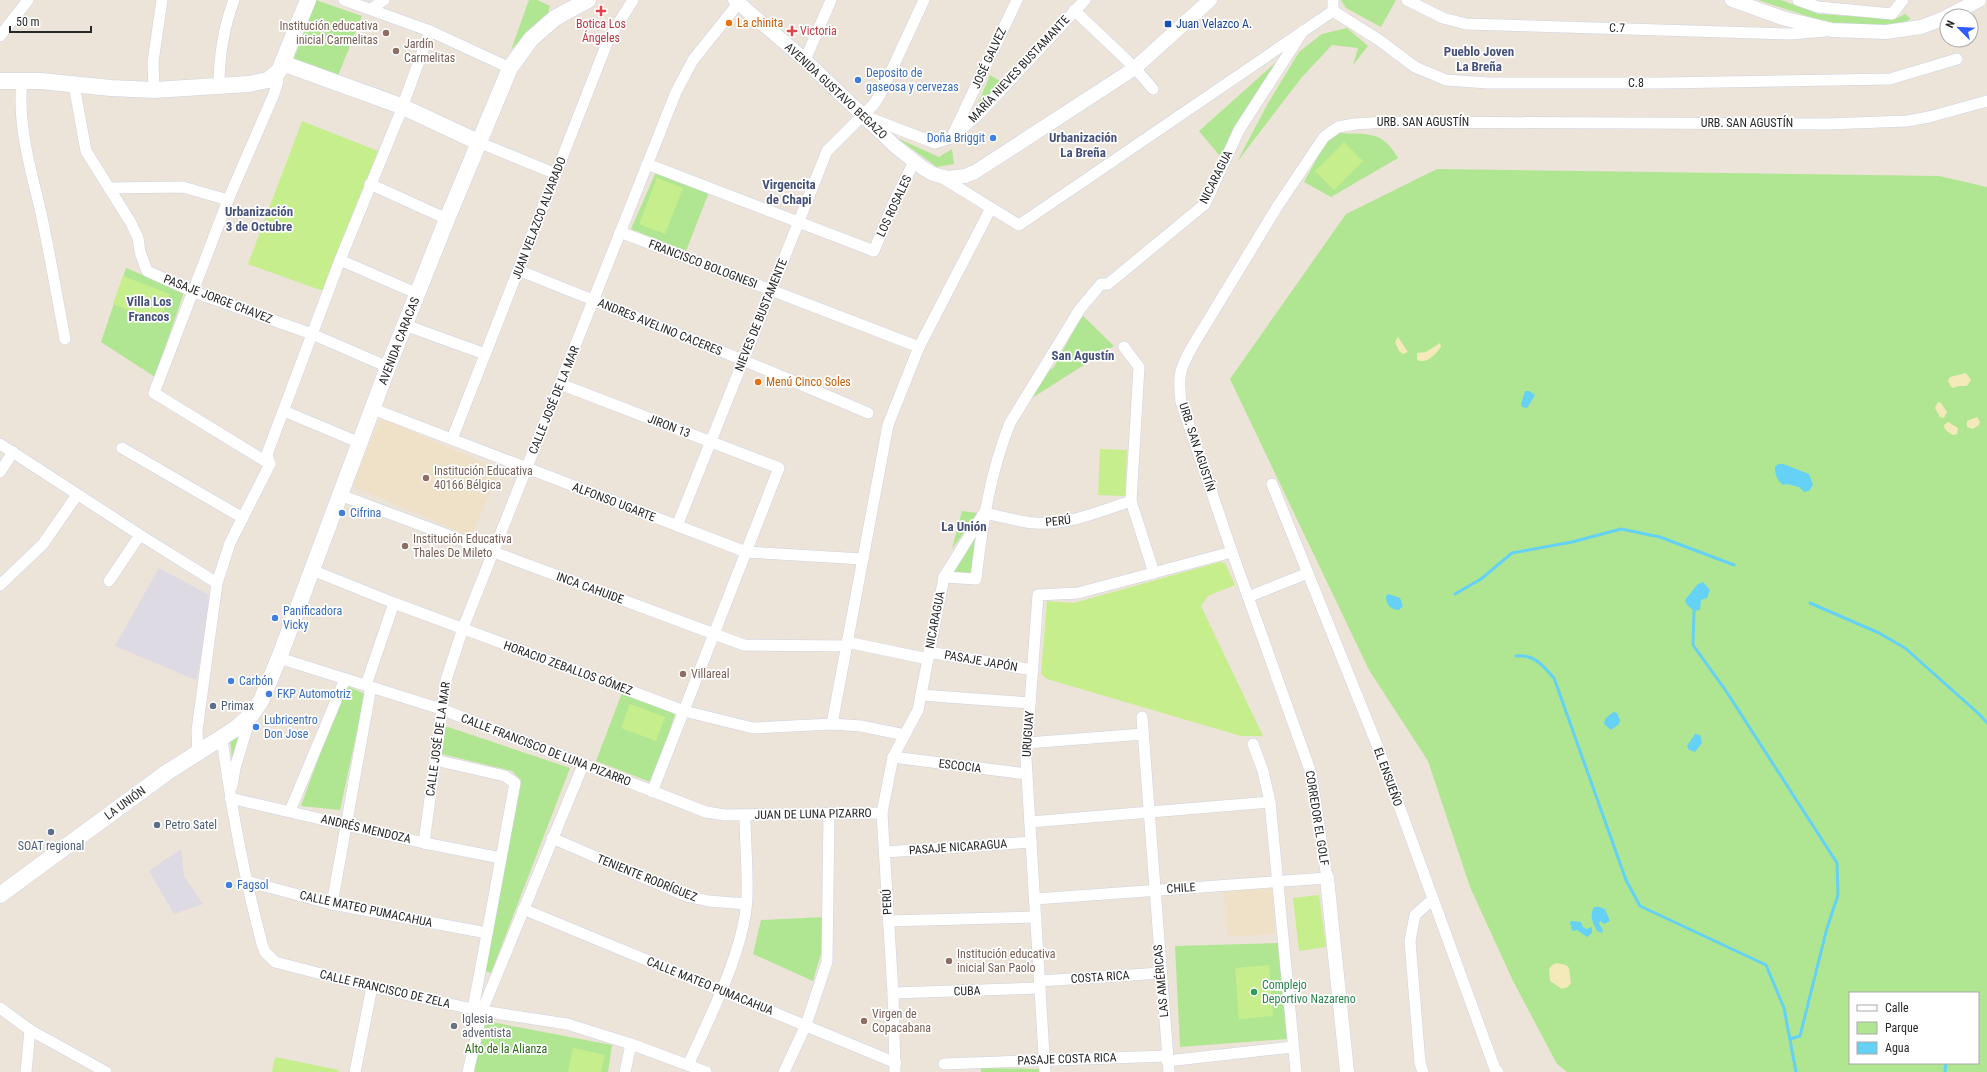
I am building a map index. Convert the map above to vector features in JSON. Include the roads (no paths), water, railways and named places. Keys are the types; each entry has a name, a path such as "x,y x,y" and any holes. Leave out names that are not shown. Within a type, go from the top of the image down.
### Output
{"main road":[{"path":"0,81 22,80 154,90 260,82 278,70 308,0"},
{"name":"AVENIDA CARACAS","path":"252,714 261,701 279,658 388,367 478,142 510,68 531,39 555,18 579,1"},
{"path":"278,70 401,106 478,142"},
{"name":"LA UNIÓN","path":"0,895 166,773 235,729 252,714"}],"street":[{"path":"0,36 28,0"},
{"path":"154,90 153,62 162,0"},
{"path":"219,86 219,57 225,22 234,0"},
{"path":"344,0 430,31 510,68"},
{"path":"371,9 384,0"},
{"name":"JUAN VELAZCO ALVARADO","path":"452,439 610,38 634,0"},
{"path":"805,60 831,0"},
{"name":"NIEVES DE BUSTAMENTE","path":"677,526 827,151 874,104 881,94 924,0"},
{"name":"JOSÉ GALVEZ","path":"951,138 1017,0"},
{"name":"MARÍA NIEVES BUSTAMANTE","path":"862,115 935,143 951,138 980,113 1084,0"},
{"path":"1186,22 1199,0"},
{"path":"940,176 957,178 975,172 1135,68 1210,0"},
{"name":"C.7","path":"1408,0 1443,18 1466,24 1790,34 1832,30"},
{"path":"1732,0 1782,18 1832,30 1886,32 1921,27 1939,20"},
{"path":"1798,0 1892,14 1903,0"},
{"path":"1964,8 1979,0"},
{"name":"AVENIDA GUSTAVO BEGAZO","path":"738,1 805,60 862,115 914,162 940,176"},
{"name":"CALLE JOSÉ DE LA MAR","path":"424,843 446,680 463,628 676,92 693,60 738,1"},
{"path":"940,176 1019,225 1303,31 1333,5"},
{"name":"C.8","path":"1333,5 1415,67 1446,80 1488,83 1661,84 1890,79 1957,59"},
{"path":"1074,10 1135,68 1153,89"},
{"path":"198,754 197,731 217,583 230,543 270,464 267,454 340,260 399,116 401,106 430,31"},
{"name":"NICARAGUA","path":"905,735 918,710 922,695 928,656 944,577 984,513 1002,442 1010,423 1080,308 1101,284 1108,284 1205,204 1240,130 1303,31"},
{"path":"270,464 154,393 228,200 274,94 278,81 278,70"},
{"path":"22,80 21,109 24,136 50,255 65,339"},
{"name":"PASAJE JORGE CHAVEZ","path":"74,85 86,151 135,231 144,266 147,271 194,292 312,334 388,367"},
{"name":"URB. SAN AGUSTÍN","path":"1232,552 1181,402 1179,382 1181,367 1289,189 1324,137 1338,127 1355,124 1387,122 1828,124 1907,121 1929,117 1987,100"},
{"path":"478,142 556,174"},
{"name":"LOS ROSALES","path":"798,222 874,251 893,204 914,162"},
{"path":"647,164 798,222"},
{"path":"370,184 447,219"},
{"path":"109,188 183,187 228,200"},
{"path":"832,724 888,425 919,347 991,208"},
{"name":"FRANCISCO BOLOGNESI","path":"620,232 919,347"},
{"path":"340,260 418,294"},
{"name":"ANDRES AVELINO CACERES","path":"518,270 743,360 868,413"},
{"path":"405,326 485,354"},
{"path":"1124,347 1139,367 1131,501 1154,573"},
{"name":"JIRON 13","path":"560,384 779,468 746,552"},
{"name":"ALFONSO UGARTE","path":"373,408 746,552 863,559"},
{"path":"284,411 360,443"},
{"path":"0,444 77,495 217,583"},
{"path":"122,448 243,518"},
{"path":"0,472 13,452"},
{"name":"EL ENSUEÑO","path":"1272,484 1377,745 1496,1071"},
{"path":"0,585 43,544 77,495"},
{"name":"INCA CAHUIDE","path":"340,495 744,645 847,644"},
{"name":"PERÚ","path":"984,513 1035,523 1052,522 1072,520 1131,501"},
{"path":"944,577 976,579 984,513"},
{"path":"109,581 140,535"},
{"path":"652,792 746,552"},
{"name":"URUGUAY","path":"1045,1072 1027,774 1027,743 1038,596 1078,593 1232,552"},
{"name":"CORREDOR EL GOLF","path":"1232,552 1311,773 1327,878 1347,1072"},
{"name":"HORACIO ZEBALLOS GÓMEZ","path":"312,570 684,711 753,728 832,724 861,726 905,735"},
{"path":"1248,597 1308,573"},
{"path":"332,904 347,825 368,686 394,602"},
{"name":"PASAJE JAPÓN","path":"847,644 1033,670"},
{"name":"CALLE FRANCISCO DE LUNA PIZARRO","path":"279,658 441,709 706,812 745,815"},
{"path":"290,811 345,679"},
{"path":"922,695 1030,703"},
{"name":"CALLE FRANCISCO DE ZELA","path":"230,798 235,768 252,714"},
{"name":"LAS AMÉRICAS","path":"1142,718 1169,1072"},
{"path":"1027,743 1143,734"},
{"name":"PERÚ","path":"895,1068 893,993 882,813 893,758 905,735"},
{"name":"CALLE FRANCISCO DE ZELA","path":"222,738 230,798 246,881 262,944 269,957 275,962 372,987 477,1010 567,1024 631,1044 683,1066 706,1072"},
{"path":"1253,744 1263,770 1270,802 1296,1072"},
{"name":"ESCOCIA","path":"893,758 1027,774"},
{"path":"435,760 506,776 515,783 487,933 468,1072"},
{"path":"477,1010 523,909 583,765"},
{"name":"ANDRÉS MENDOZA","path":"230,798 424,843 502,858"},
{"path":"1030,822 1270,802"},
{"name":"JUAN DE LUNA PIZARRO","path":"745,815 882,813"},
{"path":"784,1072 806,1025 827,962 828,814"},
{"path":"683,1066 721,990 741,934 746,904 745,815"},
{"name":"TENIENTE RODRÍGUEZ","path":"552,838 686,896 709,901 746,904"},
{"name":"PASAJE NICARAGUA","path":"885,852 1031,842"},
{"name":"CHILE","path":"1035,899 1327,878"},
{"name":"CALLE MATEO PUMACAHUA","path":"246,881 332,904 487,933"},
{"path":"1423,1072 1420,1063 1410,941 1415,915 1433,899"},
{"name":"CALLE MATEO PUMACAHUA","path":"523,909 806,1025 895,1068"},
{"path":"888,921 1036,917"},
{"name":"COSTA RICA","path":"1040,985 1161,973"},
{"name":"CUBA","path":"893,993 1040,985"},
{"path":"355,1072 372,987"},
{"path":"0,1008 30,1030 106,1072"},
{"path":"26,1072 30,1030"},
{"path":"625,1072 631,1044"},
{"name":"PASAJE COSTA RICA","path":"944,1064 1045,1060 1167,1058 1293,1047"}],"water":[{"path":"1525,391 1529,391 1535,395 1527,408 1522,407 1521,404"},
{"path":"1778,464 1783,464 1809,474 1813,485 1809,491 1804,492 1799,487 1782,484 1778,480 1775,472 1775,467"},
{"path":"1703,582 1710,590 1707,598 1701,600 1700,610 1694,611 1687,605 1685,600 1698,584"},
{"path":"1388,594 1400,598 1403,606 1399,610 1391,608 1388,604 1386,596"},
{"path":"1613,712 1617,713 1620,720 1619,724 1611,730 1604,724 1605,719"},
{"path":"1695,734 1700,735 1702,743 1695,752 1689,750 1687,746"},
{"path":"1594,907 1605,909 1610,921 1604,924 1600,921 1599,923 1603,931 1602,933 1597,931 1593,922 1592,913"},
{"path":"1570,922 1581,922 1583,927 1586,929 1592,927 1592,933 1587,937 1577,930 1572,931"}],"waterway":[{"path":"1455,594 1481,579 1512,553 1572,542 1621,529 1660,537 1734,565"},
{"path":"1810,603 1879,633 1905,648 1979,714 1987,723"},
{"path":"1694,611 1693,645 1726,691 1837,863 1838,895 1827,928 1800,1036 1790,1039"},
{"path":"1516,656 1523,656 1533,659 1542,665 1554,678 1626,880 1640,906 1766,965 1784,1008 1796,1072"},
{"path":"1945,1072 1946,1064"}],"place":[{"name":"Botica Los Ángeles","path":"601,11"},
{"name":"La chinita","path":"729,23"},
{"name":"Juan Velazco A.","path":"1168,24"},
{"name":"Victoria","path":"792,31"},
{"name":"Institución educativa inicial Carmelitas","path":"386,33"},
{"name":"Jardín Carmelitas","path":"396,51"},
{"name":"Deposito de gaseosa y cervezas","path":"858,80"},
{"name":"Doña Briggit","path":"993,138"},
{"name":"Menú Cinco Soles","path":"758,382"},
{"name":"Institución Educativa 40166 Bélgica","path":"426,478"},
{"name":"Cifrina","path":"342,513"},
{"name":"Institución Educativa Thales De Mileto","path":"405,546"},
{"name":"Panificadora Vicky","path":"275,618"},
{"name":"Villareal","path":"683,674"},
{"name":"Carbón","path":"231,681"},
{"name":"FKP Automotriz","path":"269,694"},
{"name":"Primax","path":"213,706"},
{"name":"Lubricentro Don Jose","path":"256,727"},
{"name":"Petro Satel","path":"157,825"},
{"name":"SOAT regional","path":"51,832"},
{"name":"Fagsol","path":"229,885"},
{"name":"Institución educativa inicial San Paolo","path":"949,961"},
{"name":"Complejo Deportivo Nazareno","path":"1254,992"},
{"name":"Virgen de Copacabana","path":"864,1021"},
{"name":"Iglesia adventista","path":"454,1026"}],"district":[{"name":"Pueblo Joven La Breña","path":"1479,58"},
{"name":"Urbanización La Breña","path":"1083,144"},
{"name":"Virgencita de Chapi","path":"789,192"},
{"name":"Urbanización 3 de Octubre","path":"259,218"},
{"name":"Villa Los Francos","path":"149,308"},
{"name":"San Agustín","path":"1083,355"},
{"name":"La Unión","path":"964,526"}],"park label":[{"name":"Alto de la Alianza","path":"506,1049"}]}
